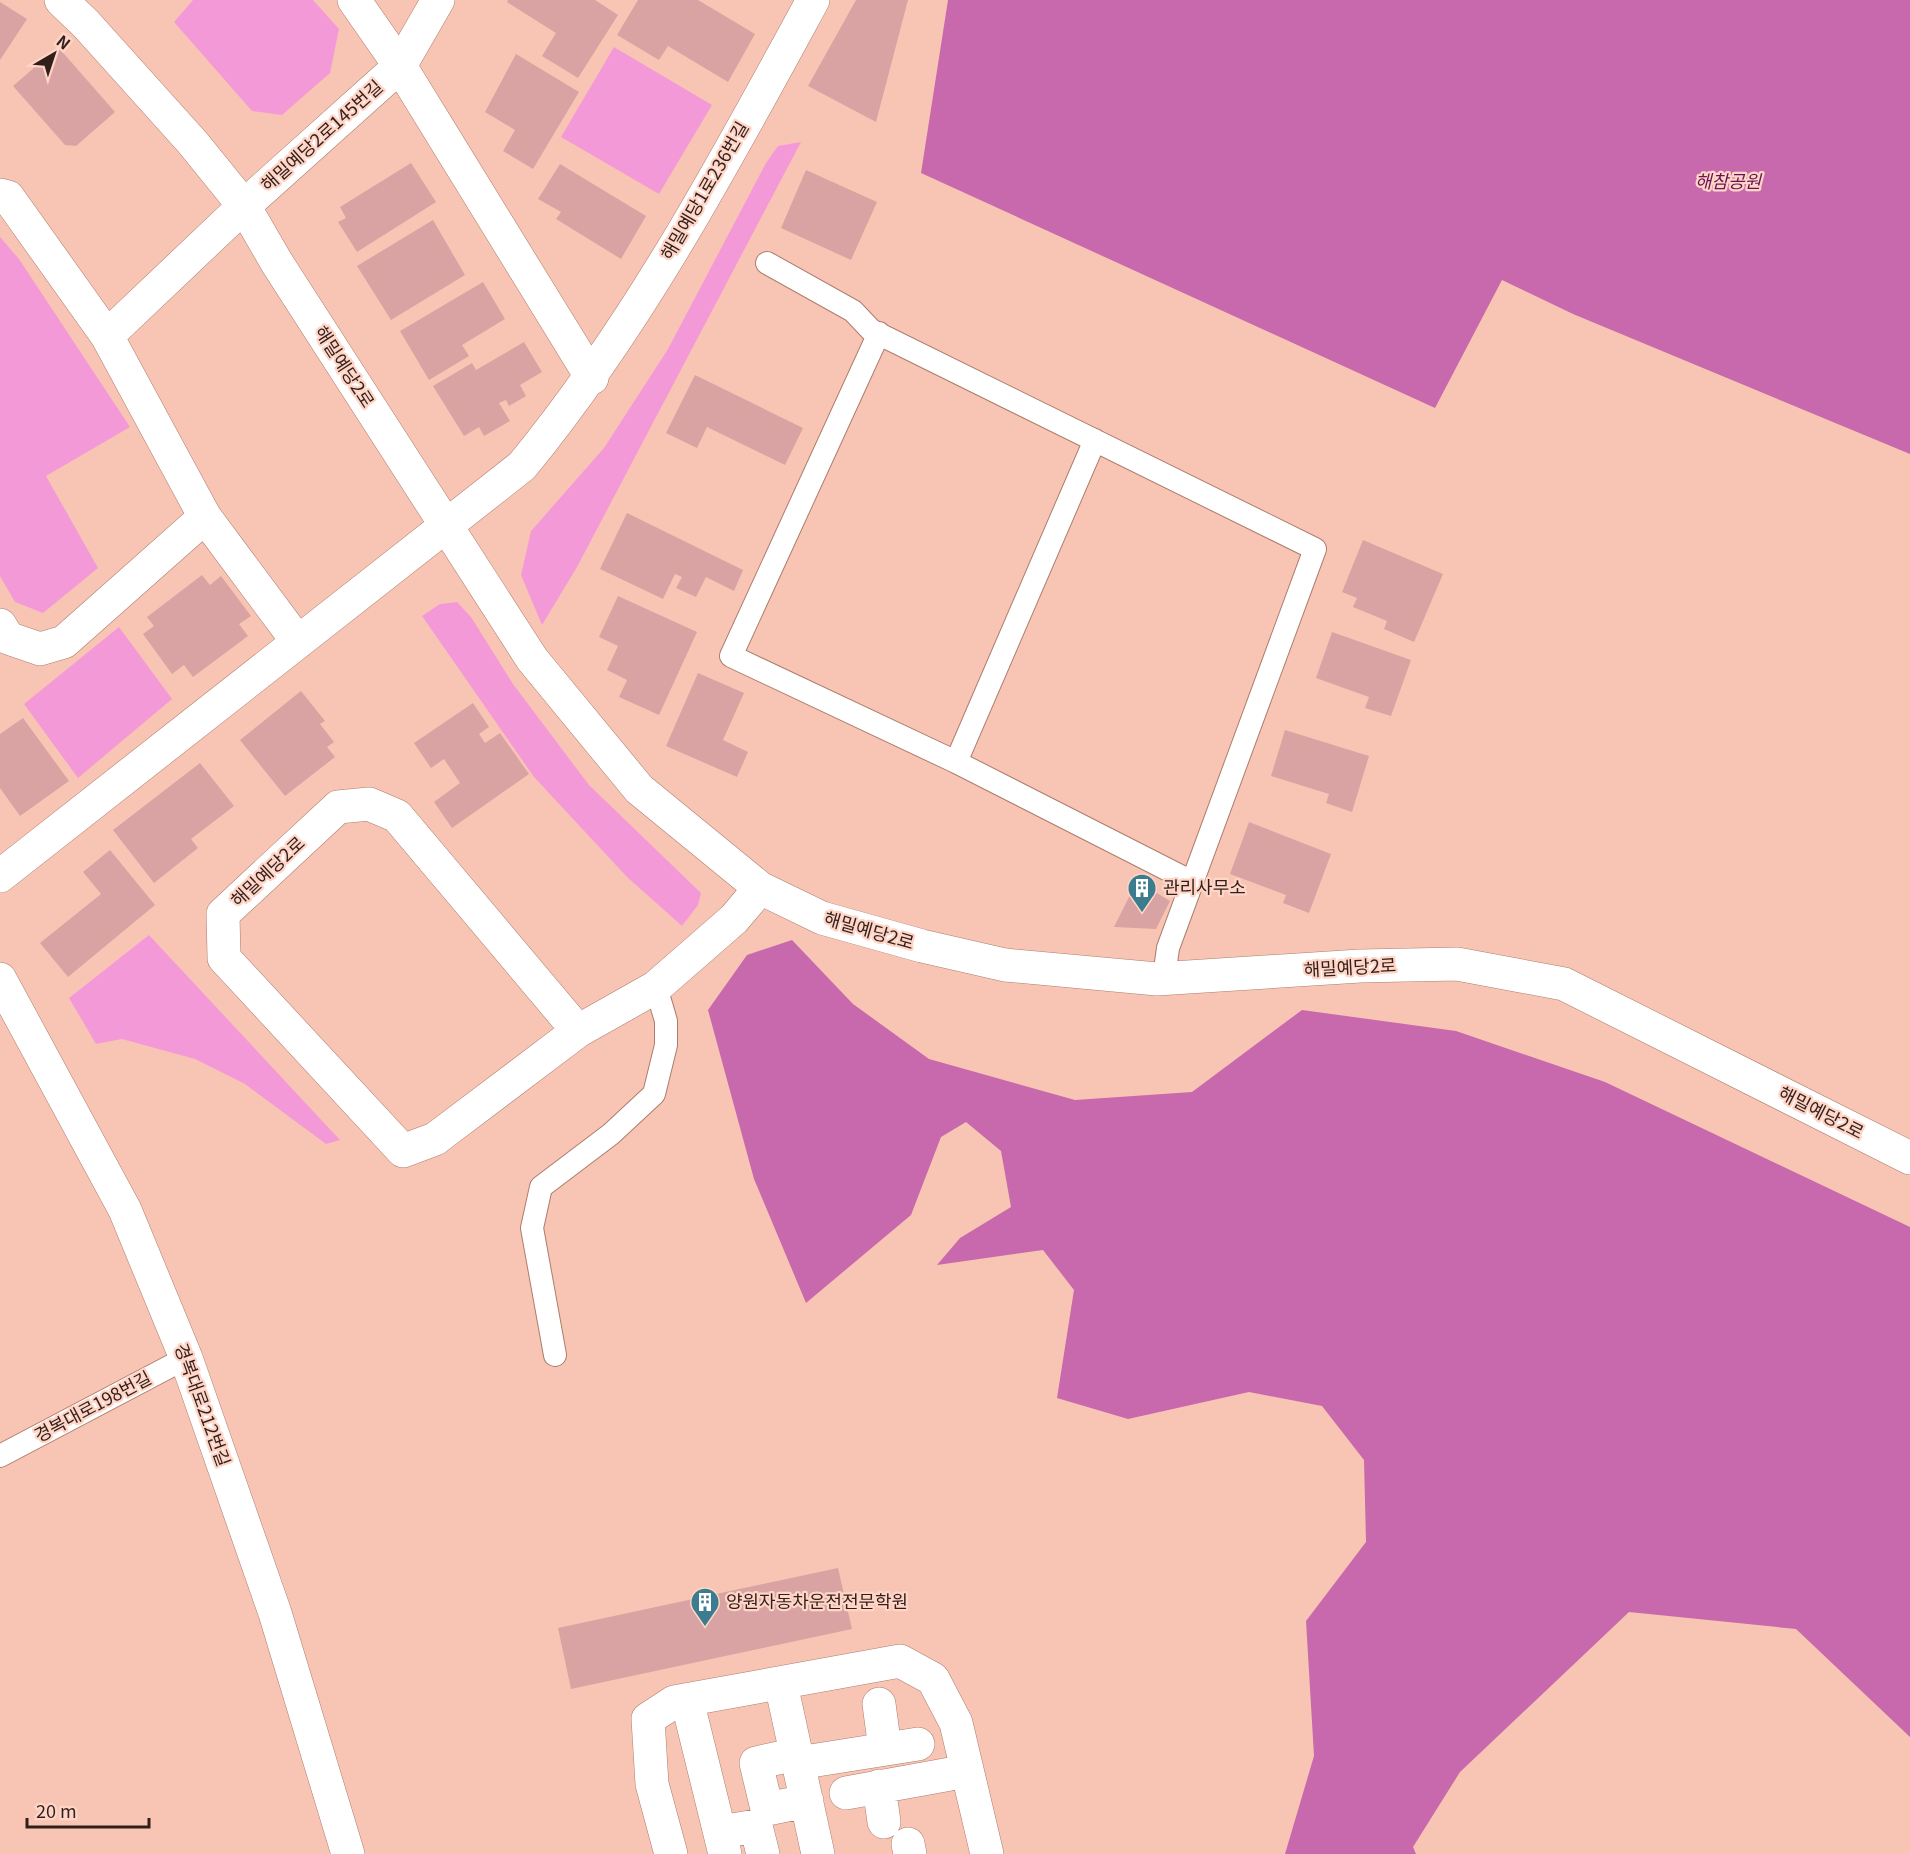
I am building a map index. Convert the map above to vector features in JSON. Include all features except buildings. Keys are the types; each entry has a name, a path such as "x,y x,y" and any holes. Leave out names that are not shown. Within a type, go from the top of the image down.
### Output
{"street":[{"name":"해밀예당2로","path":"61,0 86,24 193,143 244,206 446,528 532,659 639,789 760,888 822,918 1005,965 1164,977 1458,964 1564,984 1910,1158"},
{"name":"해밀예당2로145번길","path":"354,0 400,66"},
{"name":"해밀예당2로145번길","path":"244,206 400,66 438,0"},
{"name":"해밀예당1로236번길","path":"446,528 522,466 591,378 655,277 765,88 813,0"},
{"path":"400,66 591,378"},
{"path":"0,195 8,197 107,336 205,517 298,642"},
{"path":"107,336 244,206"},
{"path":"0,625 8,638 40,649 64,642 205,517"},
{"path":"0,876 446,528"},
{"name":"해밀예당2로","path":"578,1031 397,816 369,804 338,807 223,914 224,958 403,1151 435,1139 578,1031 656,987 734,919 760,888"},
{"name":"경복대로212번길","path":"0,979 125,1210 186,1358 275,1613 348,1854"},
{"path":"671,1854 652,1784 648,1719 674,1702 900,1661 933,1680 956,1723 987,1854"},
{"path":"781,1684 797,1758"},
{"path":"687,1700 722,1843 756,1826 763,1854"},
{"path":"879,1704 885,1749"},
{"path":"819,1854 807,1801 766,1809 756,1763 918,1744"},
{"path":"846,1793 967,1771"},
{"path":"879,1786 901,1840"}],"lane":[{"path":"767,263 853,311 872,330 1315,549 1168,948 1164,977"},
{"path":"879,333 730,656 956,762 1192,882"},
{"path":"956,762 1095,440"},
{"path":"555,1355 532,1228 541,1187 610,1134 654,1094 666,1045 666,1021 656,987"},
{"name":"경복대로198번길","path":"0,1456 186,1358"}],"shaded area":[{"path":"193,0 313,0 339,29 330,73 282,115 252,111 174,22"},
{"path":"614,47 712,105 659,194 561,137"},
{"path":"801,142 577,567 542,625 521,575 531,531 604,448 668,349 766,163 778,146"},
{"path":"0,237 19,259 130,427 46,476 98,568 43,613 15,602 0,576"},
{"path":"457,602 471,617 513,684 589,785 701,893 698,905 682,926 627,877 534,777 422,616 440,604"},
{"path":"119,627 172,699 78,778 24,704"},
{"path":"149,935 340,1140 326,1144 245,1084 195,1059 122,1039 96,1044 69,998"}],"green space":[{"name":"해참공원","path":"948,0 1910,0 1910,454 1573,314 1502,280 1435,408 921,173"},
{"path":"792,940 853,1004 929,1059 1075,1100 1192,1092 1302,1010 1456,1031 1605,1082 1910,1227 1910,1737 1796,1629 1629,1612 1460,1772 1413,1847 1416,1854 1285,1854 1314,1756 1306,1621 1366,1542 1364,1460 1322,1406 1249,1392 1128,1419 1057,1398 1074,1290 1043,1250 937,1265 960,1238 1011,1207 1001,1151 966,1122 941,1137 911,1215 806,1303 754,1179 708,1010 747,955"}],"place":[{"name":"관리사무소","path":"1142,914"},
{"name":"양원자동차운전전문학원","path":"705,1628"}]}
